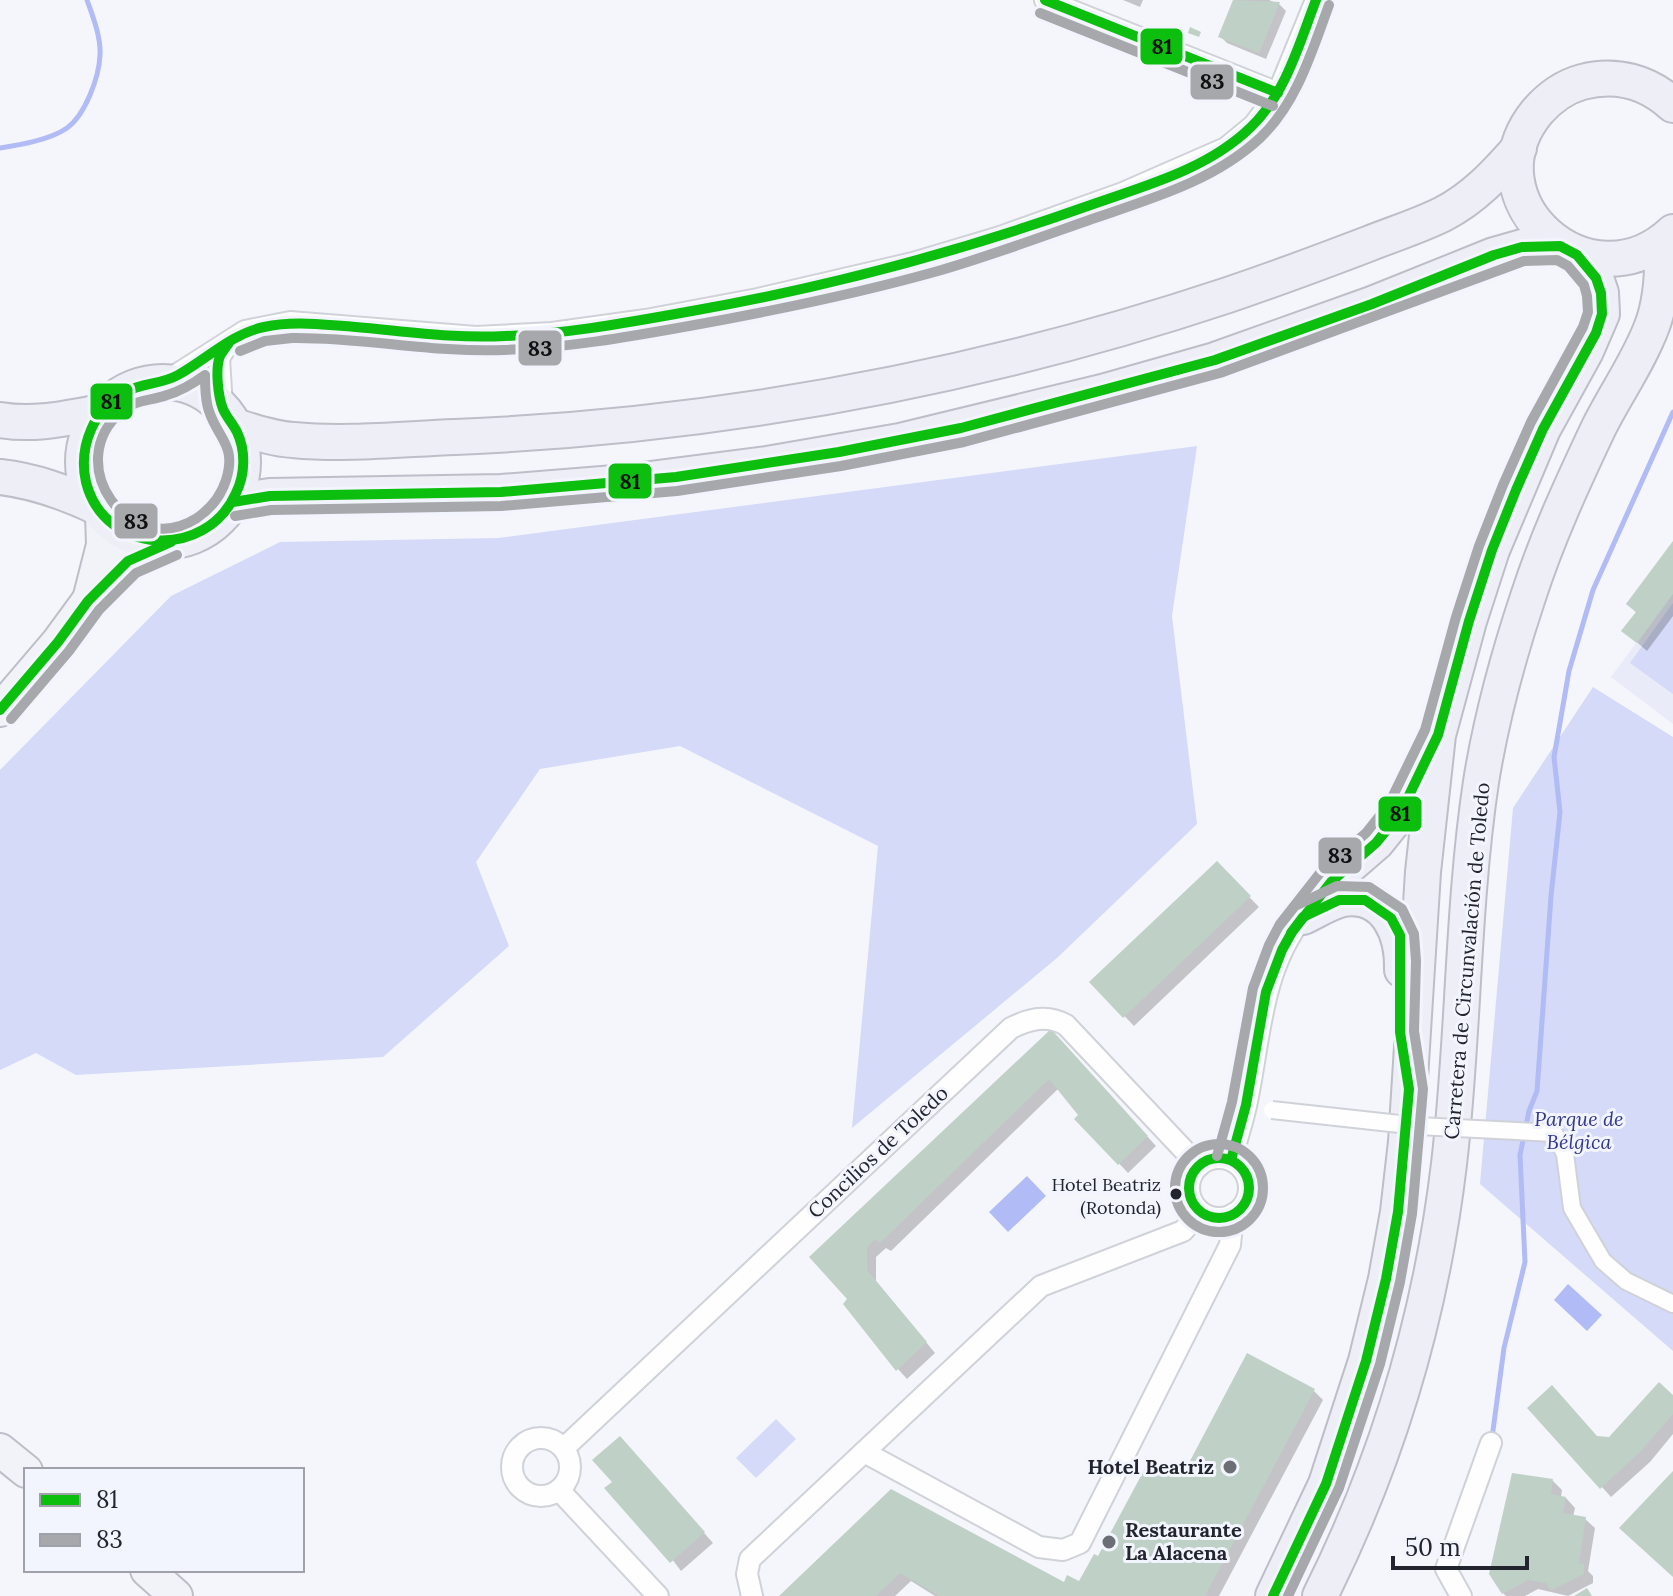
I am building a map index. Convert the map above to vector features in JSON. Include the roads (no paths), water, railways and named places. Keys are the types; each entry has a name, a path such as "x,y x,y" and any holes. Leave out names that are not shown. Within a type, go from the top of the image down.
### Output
{"highway":[{"path":"1273,1596 1326,1484 1366,1361 1386,1279 1406,1142 1423,872 1438,735 1469,621 1497,538 1543,429 1586,351 1602,314 1601,293 1596,278 1569,250 1539,228 1524,204 1517,176 1519,148 1529,122 1547,101 1570,86 1597,78 1625,79 1666,93"},
{"path":"228,416 243,456 243,472 233,502 217,521 196,535 171,542 152,541 116,527 100,510 88,489 84,459 90,429 101,412 130,390 147,384 165,382 186,386 205,394 228,416 293,440 518,434 630,425 864,390 1030,353 1181,311 1276,279 1444,213 1487,184 1519,148"},
{"name":"Carretera de Circunvalación de Toledo","path":"233,502 270,496 501,492 614,483 767,464 900,441 1102,392 1215,360 1522,247 1569,250 1599,259 1621,259 1643,253 1668,237"},
{"name":"Carretera de Circunvalación de Toledo","path":"1320,1596 1365,1499 1385,1446 1421,1324 1435,1258 1449,1163 1481,784 1501,688 1528,594 1571,486 1652,327 1668,237"},
{"path":"0,420 45,422 101,412"},
{"path":"0,477 31,481 64,492 100,510"},
{"path":"1303,917 1331,882 1376,843 1401,812 1438,735"},
{"path":"1303,917 1339,900 1352,898 1365,900 1391,918 1400,935 1400,1032 1409,1089"}],"main road":[{"path":"88,601 103,545 100,510"},
{"path":"0,710 58,642 88,601 128,561 171,542"},
{"path":"0,1450 24,1469"},
{"path":"149,1572 176,1596"}],"street":[{"path":"165,382 245,331 290,322 476,337 552,333 646,320 758,299 913,263 1014,232 1123,193 1226,148 1254,125 1278,93 1316,0"},
{"path":"1052,1 1278,93"},
{"path":"228,416 219,358 230,341"},
{"path":"1231,1160 1246,1105 1266,992 1282,950 1303,917"},
{"name":"Concilios de Toledo","path":"564,1448 1011,1028 1024,1022 1048,1018 1066,1025 1199,1166"},
{"path":"1272,1110 1418,1126 1554,1133 1565,1154 1572,1208 1603,1261 1626,1281 1673,1304"},
{"path":"1214,1158 1231,1160 1245,1173 1249,1192 1240,1209 1216,1218 1200,1212 1190,1195 1189,1185 1199,1166 1214,1158"},
{"path":"752,1596 747,1574 750,1559 1041,1286 1110,1262 1183,1231 1200,1212"},
{"path":"864,1452 1039,1547 1063,1550 1080,1543 1230,1245 1233,1214"},
{"path":"549,1439 564,1448 570,1465 566,1483 559,1490 542,1496 525,1491 518,1485 512,1468 516,1451 530,1440 549,1439"},
{"path":"1461,1596 1446,1569 1491,1443"},
{"path":"559,1490 658,1596"}],"water":[{"path":"1027,1176 1046,1196 1008,1232 989,1212"},
{"path":"1568,1284 1602,1315 1587,1331 1554,1300"}],"waterway":[{"path":"0,148 52,136 67,128 80,114 94,85 100,55 98,34 87,0"},
{"path":"1492,1438 1504,1348 1525,1262 1520,1155 1529,1111 1537,1091 1560,812 1554,757 1569,671 1593,590 1673,412"}],"place":[{"name":"Hotel Beatriz (Rotonda)","path":"1176,1194"},
{"name":"Hotel Beatriz","path":"1230,1467"},
{"name":"Restaurante La Alacena","path":"1109,1542"}],"park label":[{"name":"Parque de Bélgica","path":"1579,1130"}]}
